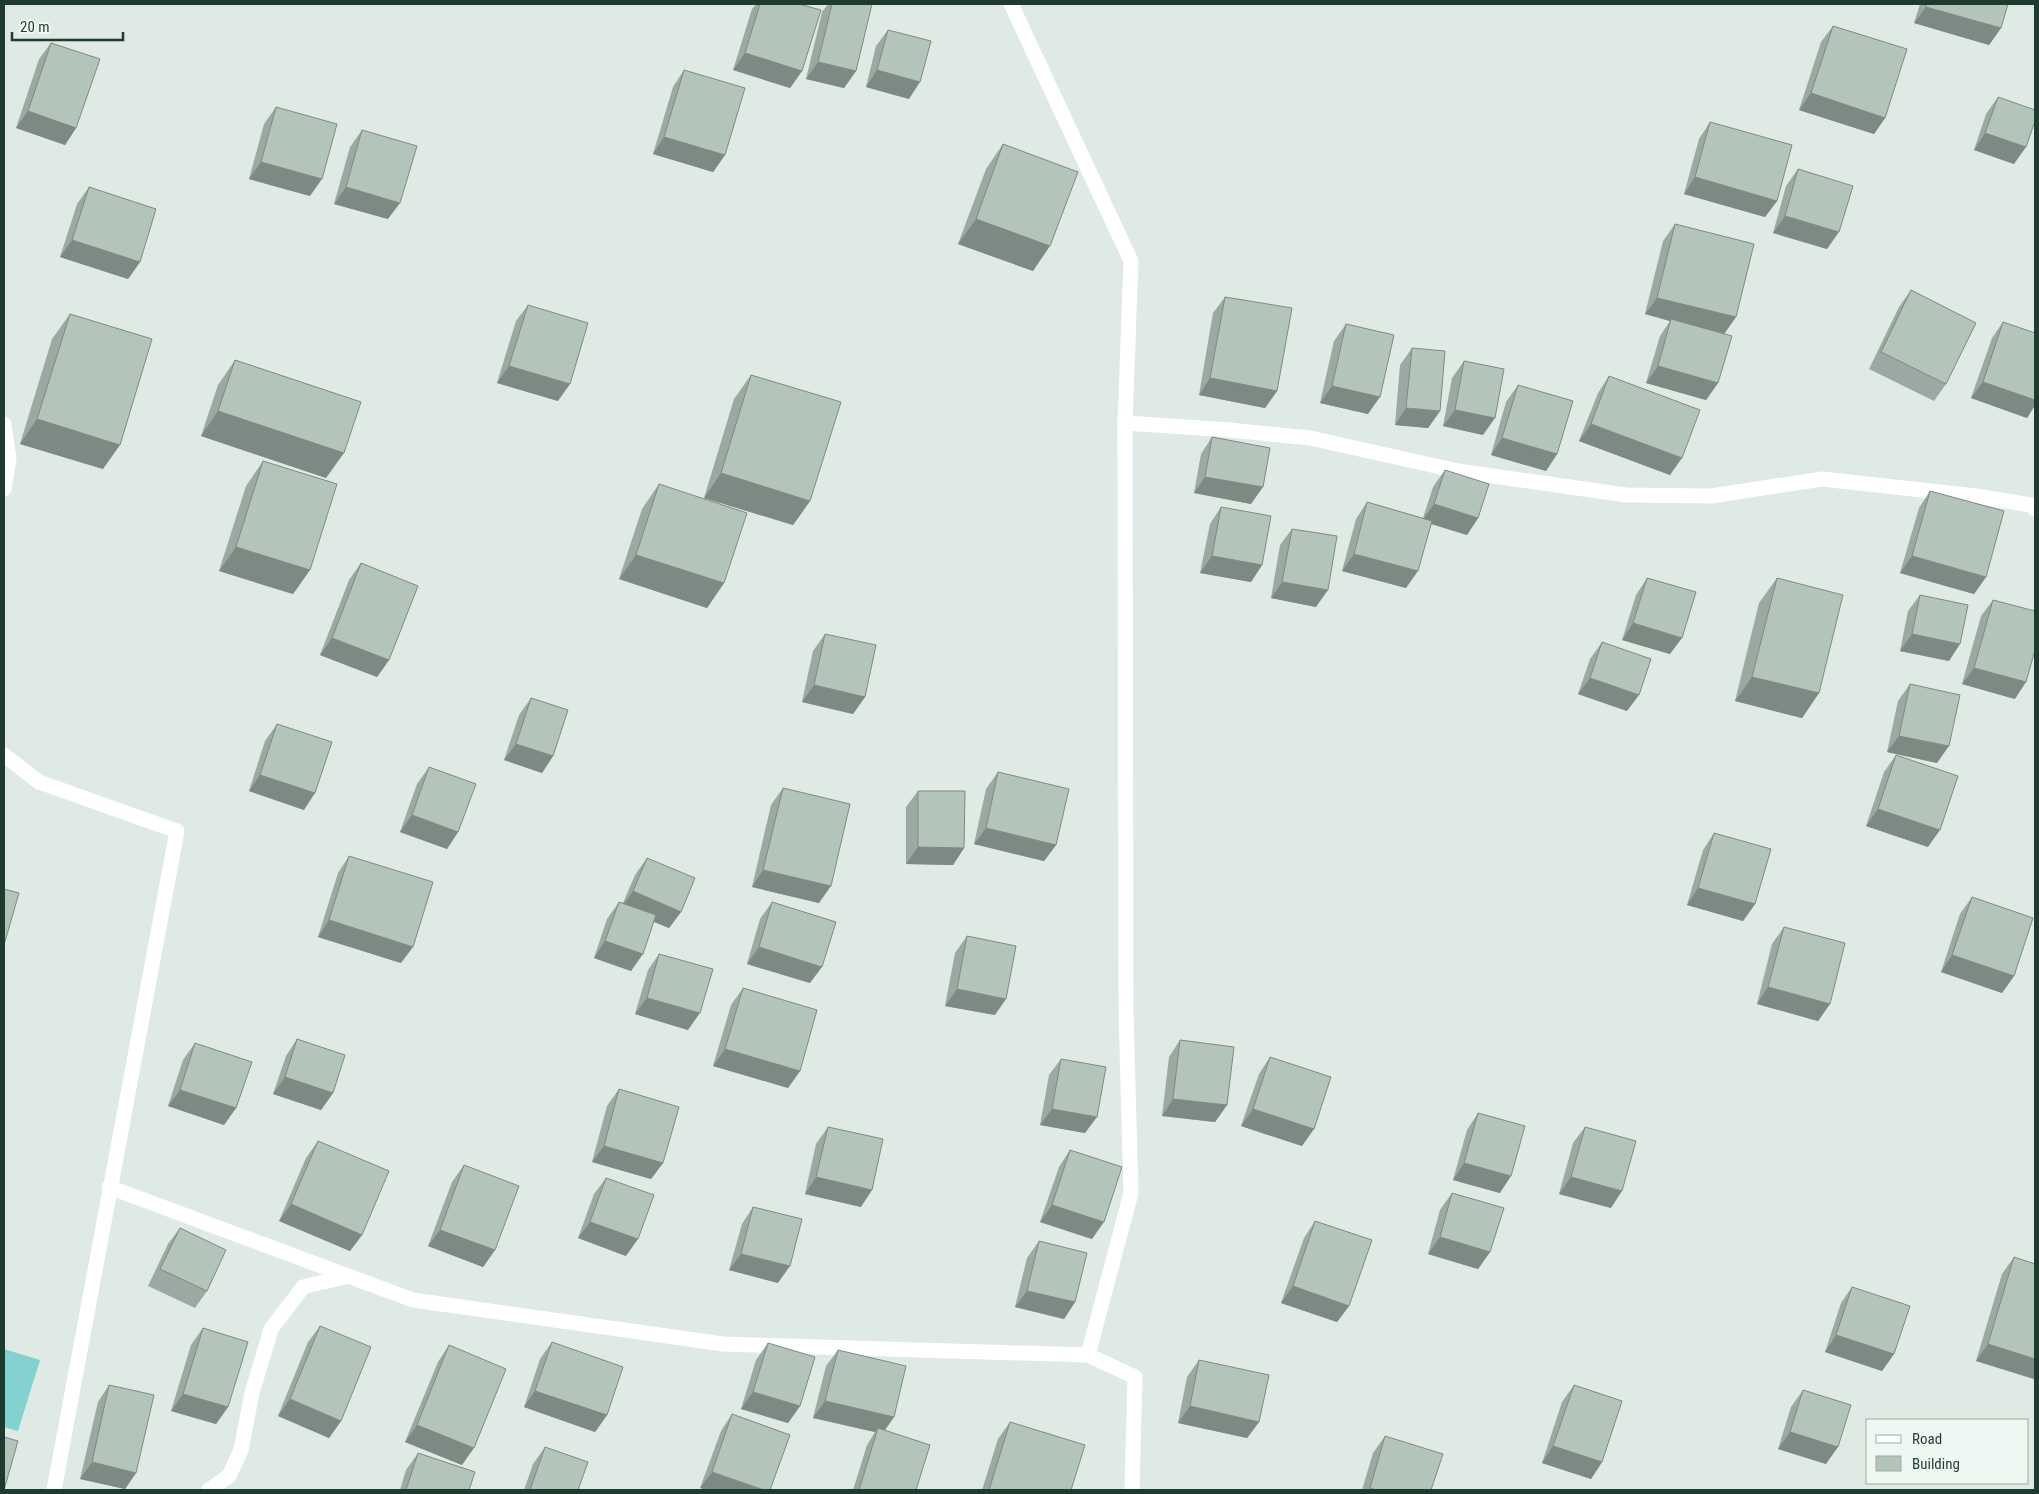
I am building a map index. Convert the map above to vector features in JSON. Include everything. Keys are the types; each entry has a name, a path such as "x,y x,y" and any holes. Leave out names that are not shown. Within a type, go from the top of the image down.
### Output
{"street":[{"path":"1012,4 1131,262 1125,424 1126,1003 1131,1193 1088,1355"},
{"path":"4,424 9,459 4,489"},
{"path":"1125,424 1230,430 1310,438 1458,471 1626,494 1711,496 1822,478 1976,496 2031,506 2035,509"},
{"path":"4,755 38,782 176,831 54,1490"},
{"path":"109,1187 413,1300 723,1344 1088,1355 1135,1377 1132,1490"},
{"path":"209,1490 229,1476 241,1450 252,1393 271,1329 303,1287 348,1276"}],"water":[{"path":"4,1349 40,1360 18,1431 4,1427"}],"building":[{"path":"760,4 799,4 821,10 802,71 745,53"},
{"path":"832,4 872,4 856,71 818,62"},
{"path":"1926,4 2008,4 2001,28 1926,7"},
{"path":"1833,26 1907,49 1885,118 1811,93"},
{"path":"888,30 931,41 920,82 877,70"},
{"path":"51,43 100,59 76,128 28,111"},
{"path":"684,70 745,88 725,155 664,137"},
{"path":"1998,97 2035,110 2035,121 2026,147 1985,133"},
{"path":"276,107 337,124 322,179 261,162"},
{"path":"1710,122 1792,145 1777,201 1695,177"},
{"path":"362,130 417,146 400,203 346,187"},
{"path":"1003,144 1078,172 1050,246 976,219"},
{"path":"1798,169 1853,186 1839,232 1785,216"},
{"path":"89,187 156,209 140,262 72,240"},
{"path":"1675,224 1754,244 1736,317 1657,298"},
{"path":"1911,290 1976,323 1946,384 1881,352"},
{"path":"1225,297 1292,308 1277,391 1210,378"},
{"path":"528,305 588,323 570,384 509,366"},
{"path":"70,314 152,339 120,445 37,419"},
{"path":"1671,319 1732,336 1718,383 1658,366"},
{"path":"2003,322 2035,333 2035,400 1983,382"},
{"path":"1346,324 1394,335 1380,397 1332,386"},
{"path":"1412,348 1445,351 1440,411 1406,408"},
{"path":"235,360 361,402 344,453 218,411"},
{"path":"1464,361 1504,369 1495,418 1455,410"},
{"path":"751,375 841,402 810,501 721,473"},
{"path":"1609,376 1700,410 1682,458 1591,424"},
{"path":"1518,385 1573,401 1557,454 1502,438"},
{"path":"1212,437 1270,448 1263,487 1205,477"},
{"path":"263,461 337,484 310,570 236,547"},
{"path":"1445,470 1489,484 1478,518 1434,504"},
{"path":"659,484 747,513 724,583 636,555"},
{"path":"1930,491 2004,511 1986,577 1912,556"},
{"path":"1367,502 1432,521 1418,571 1354,554"},
{"path":"1221,507 1271,516 1262,565 1212,556"},
{"path":"1292,529 1337,536 1328,590 1282,582"},
{"path":"361,563 418,586 389,660 332,638"},
{"path":"1647,578 1696,592 1682,638 1633,623"},
{"path":"1777,578 1843,595 1819,693 1752,677"},
{"path":"1920,595 1968,605 1960,644 1912,634"},
{"path":"1993,600 2035,611 2035,650 2026,682 1974,668"},
{"path":"825,634 876,645 865,697 814,685"},
{"path":"1602,642 1651,659 1639,695 1590,678"},
{"path":"1910,684 1960,695 1949,746 1899,736"},
{"path":"531,698 568,710 553,756 516,744"},
{"path":"277,724 332,742 315,793 260,775"},
{"path":"1896,755 1958,776 1940,830 1878,809"},
{"path":"429,767 476,784 458,832 412,815"},
{"path":"998,772 1069,789 1056,845 986,828"},
{"path":"783,788 850,804 831,886 763,870"},
{"path":"918,791 965,791 964,848 918,847"},
{"path":"1714,833 1771,849 1755,904 1698,888"},
{"path":"349,856 433,882 413,947 329,920"},
{"path":"647,858 695,878 681,912 633,891"},
{"path":"4,889 19,893 4,945"},
{"path":"1972,897 2033,918 2014,976 1952,955"},
{"path":"619,902 656,915 643,954 605,941"},
{"path":"772,902 836,922 822,967 759,947"},
{"path":"1784,927 1845,943 1830,1004 1768,987"},
{"path":"967,936 1016,946 1006,999 957,989"},
{"path":"659,954 713,969 700,1013 647,998"},
{"path":"743,988 817,1010 800,1071 725,1049"},
{"path":"297,1039 345,1055 333,1093 285,1077"},
{"path":"1180,1040 1234,1047 1227,1105 1173,1099"},
{"path":"195,1043 252,1062 236,1108 180,1090"},
{"path":"1270,1057 1331,1077 1314,1129 1253,1109"},
{"path":"1061,1059 1106,1067 1097,1117 1052,1109"},
{"path":"619,1089 679,1107 663,1163 604,1146"},
{"path":"1478,1113 1525,1126 1511,1176 1464,1163"},
{"path":"828,1127 883,1139 872,1190 816,1177"},
{"path":"1585,1127 1636,1141 1622,1191 1571,1177"},
{"path":"318,1141 389,1171 362,1235 291,1204"},
{"path":"1070,1150 1122,1167 1104,1222 1052,1205"},
{"path":"464,1165 519,1186 495,1250 440,1230"},
{"path":"606,1178 654,1195 638,1239 590,1222"},
{"path":"1452,1193 1504,1208 1490,1252 1440,1237"},
{"path":"753,1207 802,1219 790,1266 741,1254"},
{"path":"1315,1221 1372,1240 1349,1306 1293,1286"},
{"path":"180,1228 226,1250 207,1291 160,1269"},
{"path":"1039,1241 1087,1253 1075,1302 1027,1291"},
{"path":"2014,1257 2035,1264 2035,1359 1988,1344"},
{"path":"1852,1287 1910,1306 1894,1354 1836,1335"},
{"path":"320,1326 371,1347 341,1421 290,1399"},
{"path":"203,1328 248,1342 228,1407 183,1394"},
{"path":"552,1342 623,1367 607,1415 535,1391"},
{"path":"768,1343 815,1357 800,1406 753,1392"},
{"path":"449,1345 506,1369 474,1448 417,1425"},
{"path":"838,1350 906,1366 894,1417 825,1401"},
{"path":"1199,1360 1269,1375 1259,1422 1190,1406"},
{"path":"109,1385 154,1395 136,1473 92,1462"},
{"path":"1574,1385 1622,1401 1602,1462 1553,1446"},
{"path":"1803,1390 1851,1405 1838,1447 1790,1432"},
{"path":"732,1414 790,1435 770,1490 764,1490 712,1472"},
{"path":"1010,1422 1085,1445 1071,1490 989,1490"},
{"path":"878,1428 930,1445 916,1490 859,1490"},
{"path":"1385,1436 1443,1454 1431,1490 1376,1490 1370,1488"},
{"path":"4,1437 18,1441 4,1490"},
{"path":"545,1447 588,1462 578,1490 530,1490"},
{"path":"418,1453 475,1472 469,1490 406,1490"}]}
